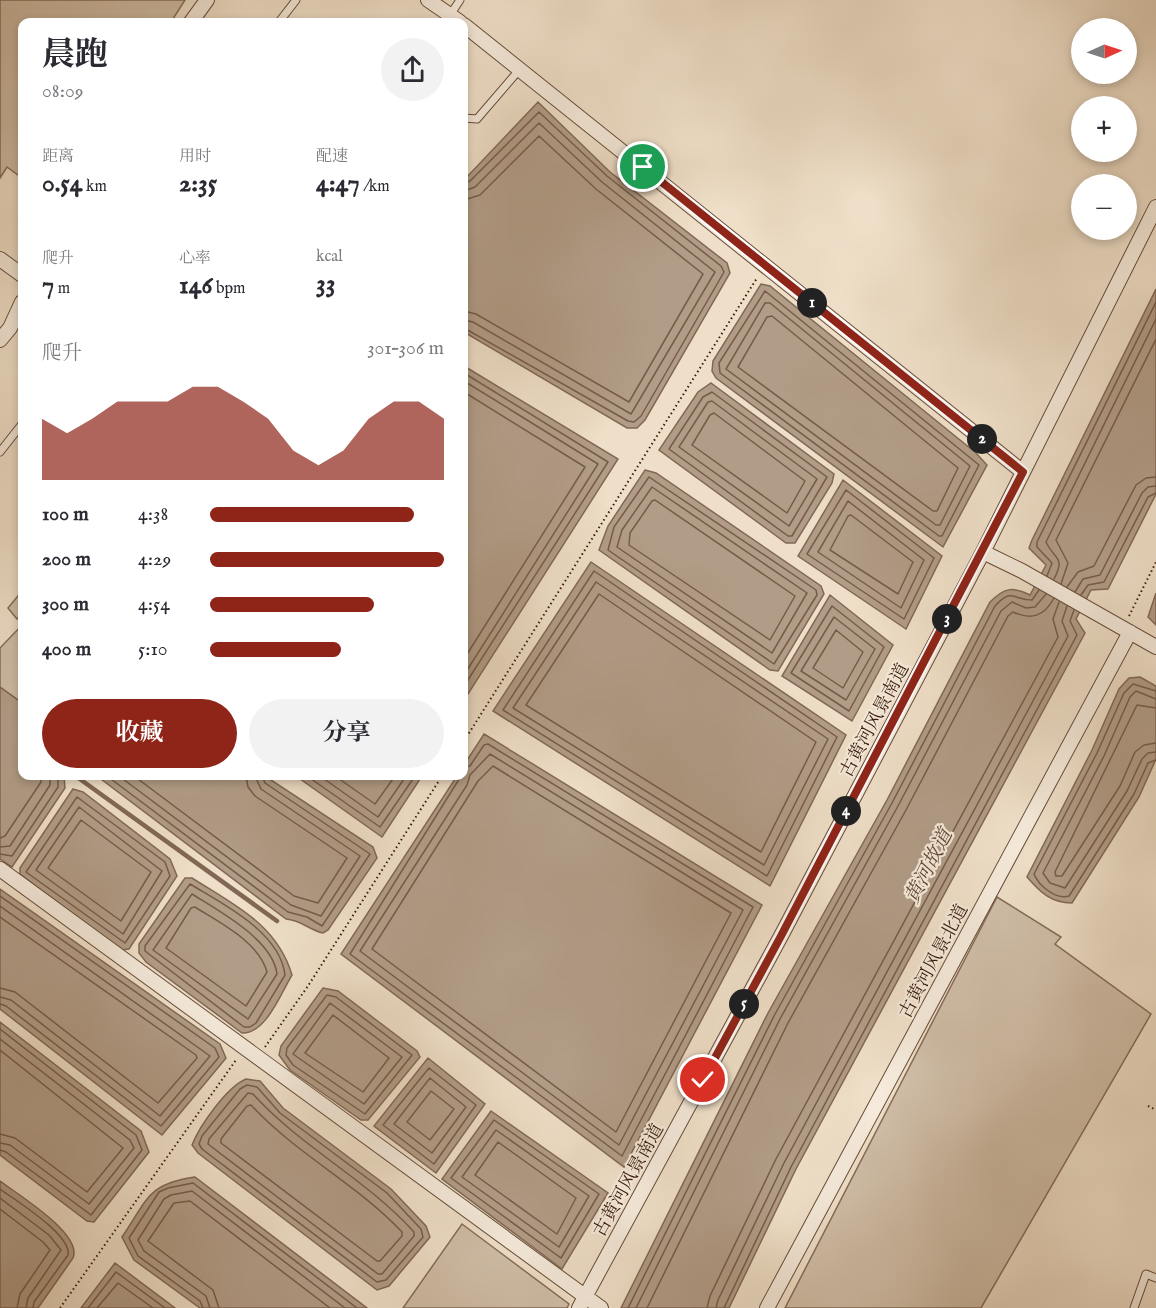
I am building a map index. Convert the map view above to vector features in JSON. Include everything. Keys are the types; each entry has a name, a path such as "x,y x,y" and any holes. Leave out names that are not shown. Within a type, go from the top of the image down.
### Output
{"street":[{"path":"194,18 207,0"},
{"path":"428,0 454,18"},
{"path":"468,29 1023,472"},
{"name":"古黄河风景南道","path":"582,1302 781,936 983,552 1156,207"},
{"path":"0,259 18,272"},
{"path":"0,340 10,328 18,311"},
{"path":"983,552 1022,571 1156,646"},
{"name":"古黄河风景北道","path":"767,1308 1123,628"},
{"path":"0,869 245,1048 582,1302 599,1307"}],"lane":[{"path":"282,18 296,0"},
{"path":"458,18 460,0"},
{"path":"468,118 477,119 520,69"},
{"path":"0,452 18,429"},
{"path":"1134,1308 1146,1274 1156,1278"}],"path":[{"path":"468,735 765,265"},
{"path":"1123,628 1156,562"},
{"path":"258,1058 308,986 439,780"},
{"path":"60,1308 245,1048"},
{"path":"1148,1106 1156,1110"}],"shaded area":[{"path":"0,0 185,0 174,18 18,18 18,175 7,167 0,178"},
{"path":"18,596 17,619 8,608"},
{"path":"18,629 18,700 0,687 0,648"},
{"path":"997,897 1061,937 1055,944 1151,1014 981,1308 785,1308"},
{"path":"462,1224 569,1304 567,1308 403,1308"}],"water":[{"path":"538,102 610,172 727,263 730,273 645,420 637,428 627,428 468,334 468,176"},
{"path":"761,284 770,286 976,453 987,465 943,547 716,378 712,371 713,361"},
{"name":"黄河故道","path":"1156,289 1156,494 1108,589 1091,590 1076,619 1085,633 796,1169 729,1308 621,1308 768,1013 887,800 990,602 1008,590 1018,590 1030,595 1046,565 1029,548 1032,540"},
{"path":"468,368 618,459 468,694"},
{"path":"711,383 834,474 832,483 795,543 786,543 659,450 698,392"},
{"path":"645,470 656,473 821,586 824,594 778,671 770,670 599,550 608,526"},
{"path":"843,480 942,556 906,629 798,556"},
{"path":"591,562 846,735 770,886 493,711"},
{"path":"1156,593 1156,625 1148,617"},
{"path":"830,595 893,645 852,721 782,676"},
{"path":"1140,677 1156,686 1156,759 1139,797 1072,903 1052,899 1041,892 1027,877 1092,750 1119,689 1129,678"},
{"path":"0,687 18,700 18,780 64,780 65,788 12,867 0,859"},
{"path":"484,734 762,905 624,1167 341,954 454,780 468,780 468,759"},
{"path":"102,780 271,780 373,847 377,858 328,930 323,933 318,932 296,921 286,919"},
{"path":"302,780 419,780 382,837"},
{"path":"73,789 83,792 170,859 177,876 129,949 121,950 20,874 20,868"},
{"path":"185,878 192,878 252,918 276,942 285,957 292,975 272,1011 251,1032 242,1033 146,962 139,953 139,944"},
{"path":"0,889 220,1044 226,1058 162,1135 0,1009"},
{"path":"323,988 338,991 417,1051 420,1057 368,1120 361,1120 290,1070 279,1055 281,1046"},
{"path":"0,1022 141,1131 149,1152 94,1222 87,1221 0,1155"},
{"path":"428,1058 485,1104 436,1173 374,1126"},
{"path":"246,1079 260,1081 283,1108 391,1189 426,1226 430,1237 389,1286 377,1290 198,1153 192,1145 201,1127 215,1108 231,1090"},
{"path":"491,1111 608,1193 562,1269 442,1179"},
{"path":"195,1177 367,1308 200,1308 134,1260 122,1237 144,1203 150,1195 167,1184"},
{"path":"0,1181 47,1215 68,1238 73,1248 73,1258 38,1308 0,1308"},
{"path":"115,1263 175,1308 81,1308"}],"waterway":[{"path":"81,780 277,921"}],"route":[{"path":"643,167 1023,472 781,936 703,1080"}]}
